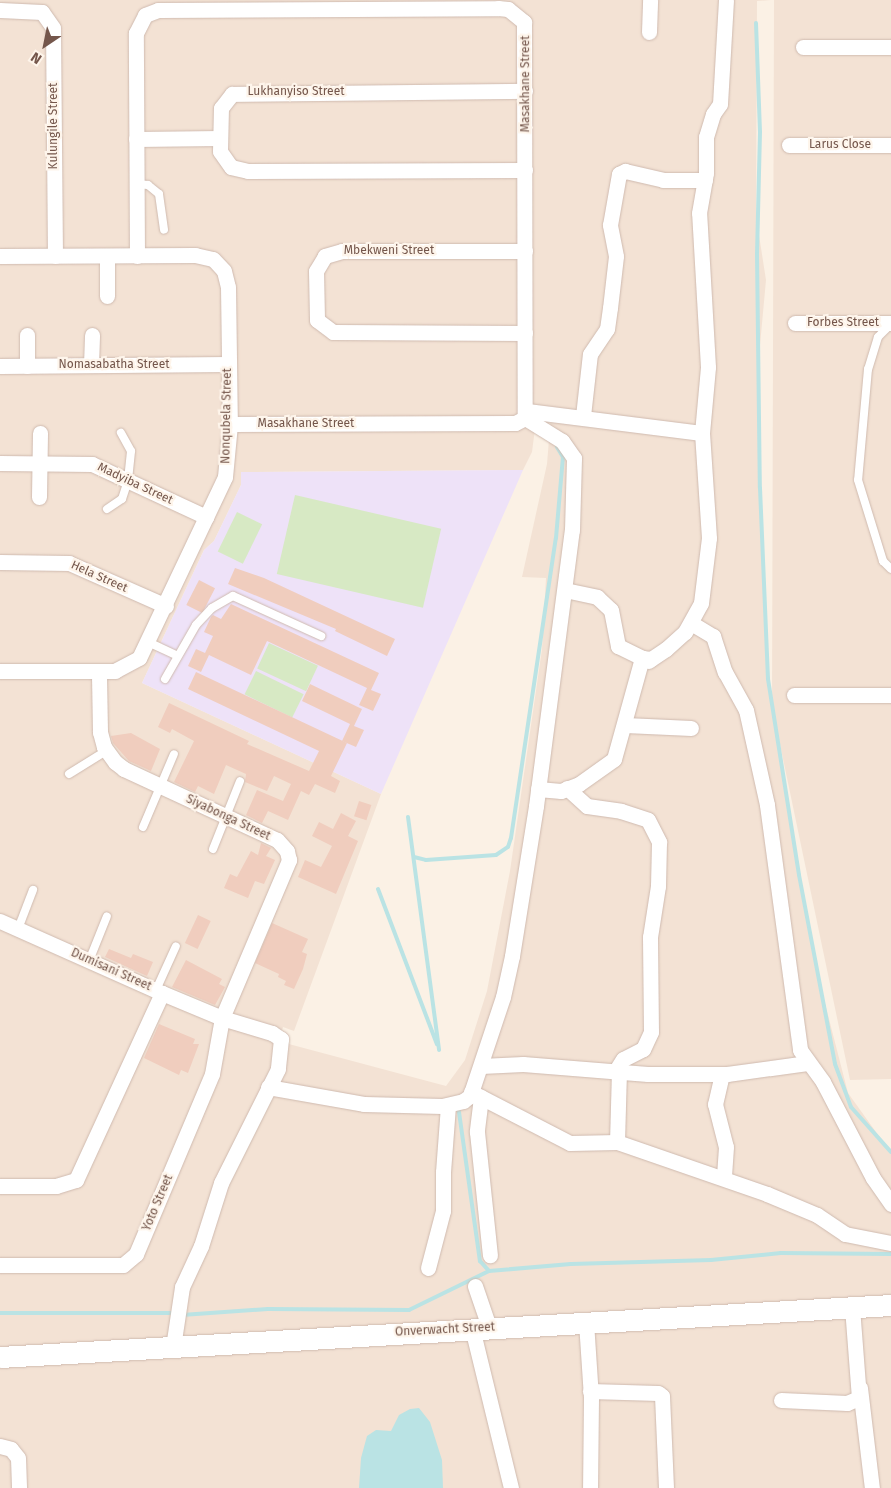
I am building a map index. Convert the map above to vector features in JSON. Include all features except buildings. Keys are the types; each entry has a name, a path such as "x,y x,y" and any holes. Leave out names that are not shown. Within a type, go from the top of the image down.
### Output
{"street":[{"path":"649,32 650,0"},
{"path":"538,789 567,788 592,777 614,759 625,725 642,658 647,660 666,650 691,624 701,603 709,538 702,433 708,367 699,213 704,180 706,137 712,114 720,104 726,0"},
{"name":"Masakhane Street","path":"137,256 136,34 140,20 158,10 508,9 524,22 526,414 515,423 230,424"},
{"name":"Kulungile Street","path":"0,10 42,12 53,28 55,256"},
{"path":"803,47 891,47"},
{"name":"Lukhanyiso Street","path":"525,91 243,92 232,94 221,108 220,138 224,161 231,167 248,171 525,170"},
{"path":"136,139 220,138"},
{"name":"Larus Close","path":"789,145 891,145"},
{"path":"583,416 590,354 607,329 616,256 610,225 618,174 625,171 662,180 704,180"},
{"name":"Mbekweni Street","path":"525,251 342,251 325,256 320,261 316,280 316,320 333,332 526,333"},
{"name":"Nonqubela Street","path":"0,256 195,255 213,259 220,265 228,287 230,424 225,477 166,606 148,642 132,665 115,671 100,672 0,671"},
{"path":"107,256 107,296"},
{"name":"Forbes Street","path":"795,323 891,323"},
{"path":"27,335 27,366"},
{"path":"91,365 92,335"},
{"name":"Nomasabatha Street","path":"0,366 228,364"},
{"path":"526,414 583,416 702,433"},
{"path":"490,1255 477,1132 476,1095 481,1066 512,956 538,789 572,530 574,458 562,441 526,414"},
{"path":"39,497 40,433"},
{"name":"Madyiba Street","path":"0,463 92,464 206,517"},
{"name":"Hela Street","path":"0,562 69,563 166,606"},
{"path":"565,590 597,597 611,610 618,646 647,660"},
{"path":"691,624 713,636 725,672 746,710 767,805 800,1050 807,1064 823,1082 873,1178 891,1204"},
{"path":"100,672 100,732 106,751"},
{"path":"794,695 891,695"},
{"path":"625,725 691,728"},
{"name":"Siyabonga Street","path":"106,751 124,769 281,842 289,860 222,1018"},
{"path":"567,788 587,806 621,811 648,820 659,842 658,886 650,936 651,1032 643,1049 623,1059 617,1072 617,1142"},
{"name":"Dumisani Street","path":"0,921 222,1018 272,1033 281,1039 278,1068 268,1087"},
{"path":"0,1186 56,1186 76,1180 159,992"},
{"name":"Yoto Street","path":"0,1265 123,1265 132,1259 212,1074 222,1018"},
{"path":"481,1066 523,1064 617,1072 747,1074 807,1064"},
{"path":"722,1074 715,1104 726,1147 724,1177"},
{"path":"173,1346 182,1287 201,1246 221,1183 268,1087 364,1104 448,1104 466,1100 476,1095"},
{"path":"476,1095 570,1143 617,1142 724,1177 817,1215 845,1234 891,1243"},
{"path":"428,1268 443,1211 443,1162 448,1104"},
{"path":"475,1286 480,1328 512,1488"},
{"name":"Onverwacht Street","path":"0,1357 891,1305"},
{"path":"781,1400 854,1403 859,1398 852,1307"},
{"path":"586,1322 590,1391 590,1488"},
{"path":"859,1384 864,1400 872,1488"},
{"path":"590,1391 658,1393 662,1396 666,1488"},
{"path":"3,1446 18,1458 19,1488"}],"lane":[{"path":"136,184 148,185 160,194 164,230"},
{"path":"891,323 878,337 868,369 858,480 883,561 891,569"},
{"path":"107,509 122,499 128,480 130,451 122,433"},
{"path":"165,679 176,655 206,614 232,596 321,636"},
{"path":"148,642 176,655"},
{"path":"69,774 106,751"},
{"path":"143,827 174,754"},
{"path":"213,849 240,781"},
{"path":"18,928 33,890"},
{"path":"89,961 107,916"},
{"path":"159,992 176,946"}],"shaded area":[{"path":"0,0 771,0 757,1 756,216 766,280 758,367 767,679 798,875 820,984 848,1093 891,1153 891,1488 0,1488","holes":["537,413 551,415 547,464 522,577 546,578 542,649 510,871 487,991 465,1060 446,1086 285,1043 280,1037 283,1027 294,1031 381,794 142,683 204,550 214,541 241,485 241,472 523,470 532,452"]},
{"path":"774,0 891,0 891,1079 850,1080 772,706"},
{"path":"523,470 381,794 142,683 204,550 214,541 241,485 241,472"}],"green space":[{"path":"295,495 441,529 423,608 277,574"},
{"path":"237,512 262,524 243,564 218,552"},
{"path":"269,643 318,666 306,691 257,668"},
{"path":"256,671 304,694 292,718 245,694"}],"water":[{"path":"419,1408 430,1422 442,1460 443,1488 359,1488 361,1458 367,1436 376,1430 391,1431 399,1415 410,1409"}],"waterway":[{"path":"756,23 760,132 757,254 760,488 768,679 799,875 835,1064 851,1107 891,1152"},
{"path":"414,857 426,860 496,855 508,847 511,838 556,538 563,457 557,447"},
{"path":"408,817 439,1050"},
{"path":"378,889 437,1044"},
{"path":"458,1105 480,1261 489,1271 571,1264 711,1260 781,1253 891,1254"},
{"path":"182,1315 268,1309 409,1310 489,1271"},
{"path":"0,1313 171,1313"}]}
